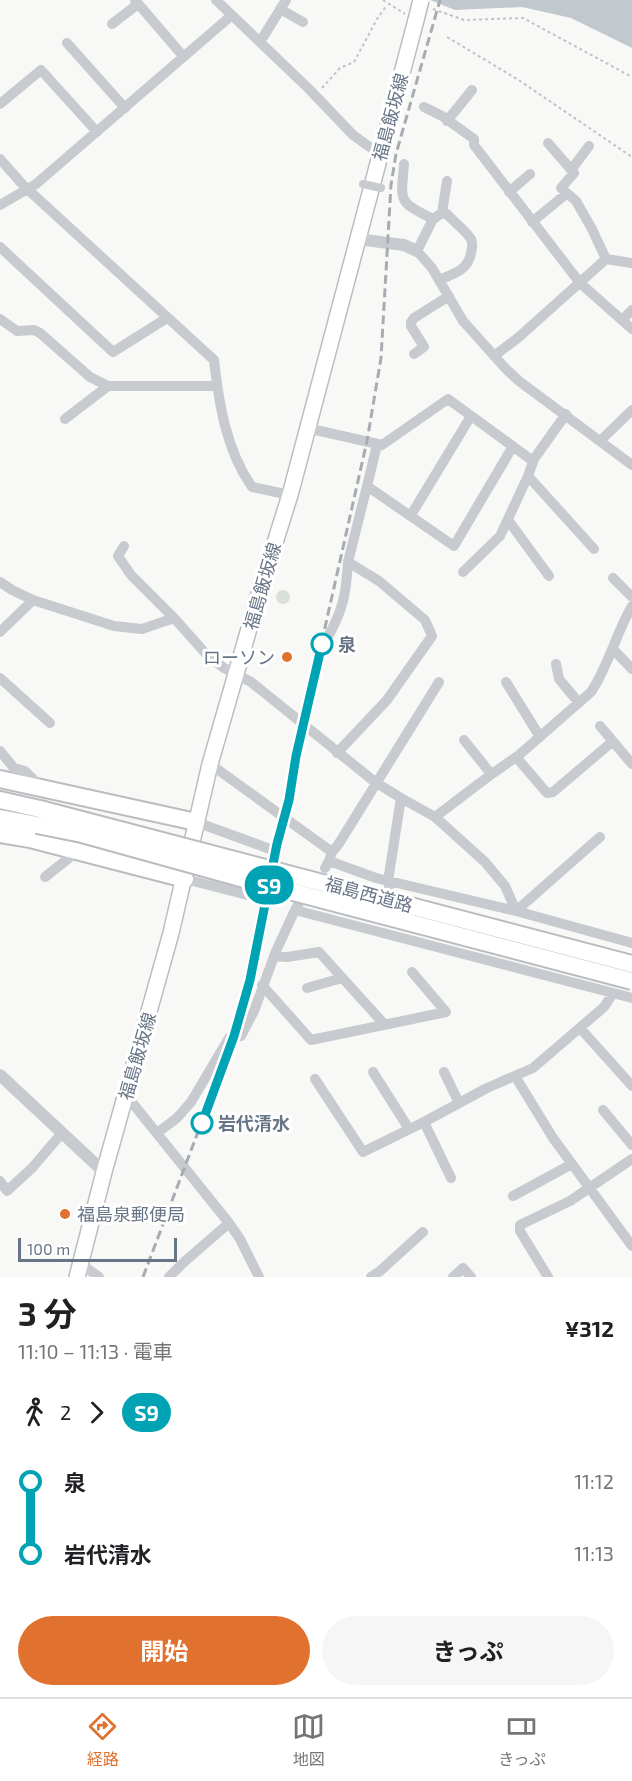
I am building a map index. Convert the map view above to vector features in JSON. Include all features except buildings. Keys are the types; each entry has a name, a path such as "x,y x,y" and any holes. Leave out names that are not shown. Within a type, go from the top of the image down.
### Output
{"highway":[{"path":"0,779 196,822"},
{"name":"福島西道路","path":"0,800 82,834 632,981"},
{"name":"福島西道路","path":"0,818 38,817 632,964"},
{"path":"0,834 30,839 185,879"}],"main road":[{"name":"福島飯坂線","path":"79,1271 185,879 210,764 290,495 420,9"}],"street":[{"path":"219,1 353,135 381,155"},
{"path":"112,24 136,2 183,57"},
{"path":"260,42 283,5 303,22"},
{"path":"0,205 36,184 232,15"},
{"path":"67,43 125,108"},
{"path":"0,105 41,70 97,132"},
{"path":"447,121 472,90"},
{"path":"424,107 474,139 474,145 580,283 632,329"},
{"path":"549,143 574,173 561,188 576,201 606,259"},
{"path":"572,170 589,146"},
{"path":"0,159 24,186 214,360 225,426 248,482 252,487 290,495"},
{"path":"404,164 401,195 403,200 417,211 437,216 447,214 471,239 469,262 465,268 439,280"},
{"path":"510,192 530,174"},
{"path":"417,251 437,216 447,181"},
{"path":"363,184 381,188"},
{"path":"532,222 566,194"},
{"path":"357,239 404,245 417,251 432,268 463,321 519,381 632,465"},
{"path":"0,247 113,352 167,318"},
{"path":"606,259 632,263"},
{"path":"494,356 519,338 606,259"},
{"path":"414,354 424,347 411,326 411,322 449,296"},
{"path":"622,320 632,310"},
{"path":"0,319 17,331 34,330 40,333 90,377 108,386 217,386"},
{"path":"65,419 108,386"},
{"path":"307,428 381,445 448,399 533,462"},
{"path":"600,441 632,410"},
{"path":"463,572 496,541 508,520 533,462 566,414"},
{"path":"411,515 471,416"},
{"path":"326,640 343,604 348,562 377,445"},
{"path":"367,486 454,546 513,446"},
{"path":"528,476 594,549"},
{"path":"508,520 549,576"},
{"path":"124,546 118,556 132,575 207,655 237,676 251,682 375,782 435,817 485,862 505,886 516,911"},
{"path":"337,753 387,700 432,636 425,620 379,581 348,562"},
{"path":"613,578 632,597"},
{"path":"0,582 33,600 114,626 142,629 174,618"},
{"path":"0,632 33,600"},
{"path":"435,817 516,757 591,692 632,606"},
{"path":"613,649 632,669"},
{"path":"556,664 559,679 579,703"},
{"path":"0,678 50,723"},
{"path":"329,860 375,782 439,682"},
{"path":"506,682 540,737"},
{"path":"600,726 632,764"},
{"path":"464,740 491,774"},
{"path":"516,757 547,793 552,792 612,742"},
{"path":"0,751 14,768 25,771 41,787"},
{"path":"210,764 329,860 388,884 516,911 632,943"},
{"path":"388,884 401,798"},
{"path":"196,822 270,849"},
{"path":"516,911 600,837"},
{"path":"45,877 75,851"},
{"path":"185,879 260,898"},
{"path":"157,1132 177,1118 191,1102 229,1038 241,1035 254,1011 262,985 297,906 632,998"},
{"path":"274,956 287,957 319,952 384,1024"},
{"path":"262,985 311,1040 446,1012 412,972"},
{"path":"307,988 342,978"},
{"path":"315,1079 363,1152 487,1088 532,1068 604,1007 613,993"},
{"path":"580,1028 632,1086"},
{"path":"373,1072 409,1129"},
{"path":"444,1072 459,1103"},
{"path":"0,1075 104,1172"},
{"path":"515,1076 548,1130 632,1246"},
{"path":"126,1095 229,1223 240,1239 259,1277"},
{"path":"603,1110 632,1145"},
{"path":"424,1122 451,1179"},
{"path":"1,1183 7,1191 32,1168 62,1133"},
{"path":"548,1277 520,1231 520,1225 570,1201 632,1159"},
{"path":"513,1196 572,1164"},
{"path":"170,1277 229,1223"},
{"path":"371,1277 423,1232"},
{"path":"453,1277 463,1268 471,1277"},
{"path":"79,1271 99,1277"}],"path":[{"path":"383,0 464,20 523,18 632,77"},
{"path":"315,96 340,68 354,62 387,5"},
{"path":"447,37 517,79 632,157"}],"shaded area":[{"path":"430,0 632,0 632,48 571,18 522,7 455,10"},
{"path":"280,590 286,590 290,597 286,604 280,604 276,600 276,594"}],"railway":[{"path":"143,1277 234,1037 259,938 277,844 289,800 296,756 367,441 381,358 391,185 396,154 440,0"}],"train":[{"name":"S9","path":"202,1123 234,1036 250,980 277,844 289,800 296,756 322,644"}],"place":[{"name":"泉","path":"322,644"},
{"name":"ローソン","path":"287,657"},
{"name":"岩代清水","path":"202,1123"},
{"name":"福島泉郵便局","path":"65,1214"}]}
